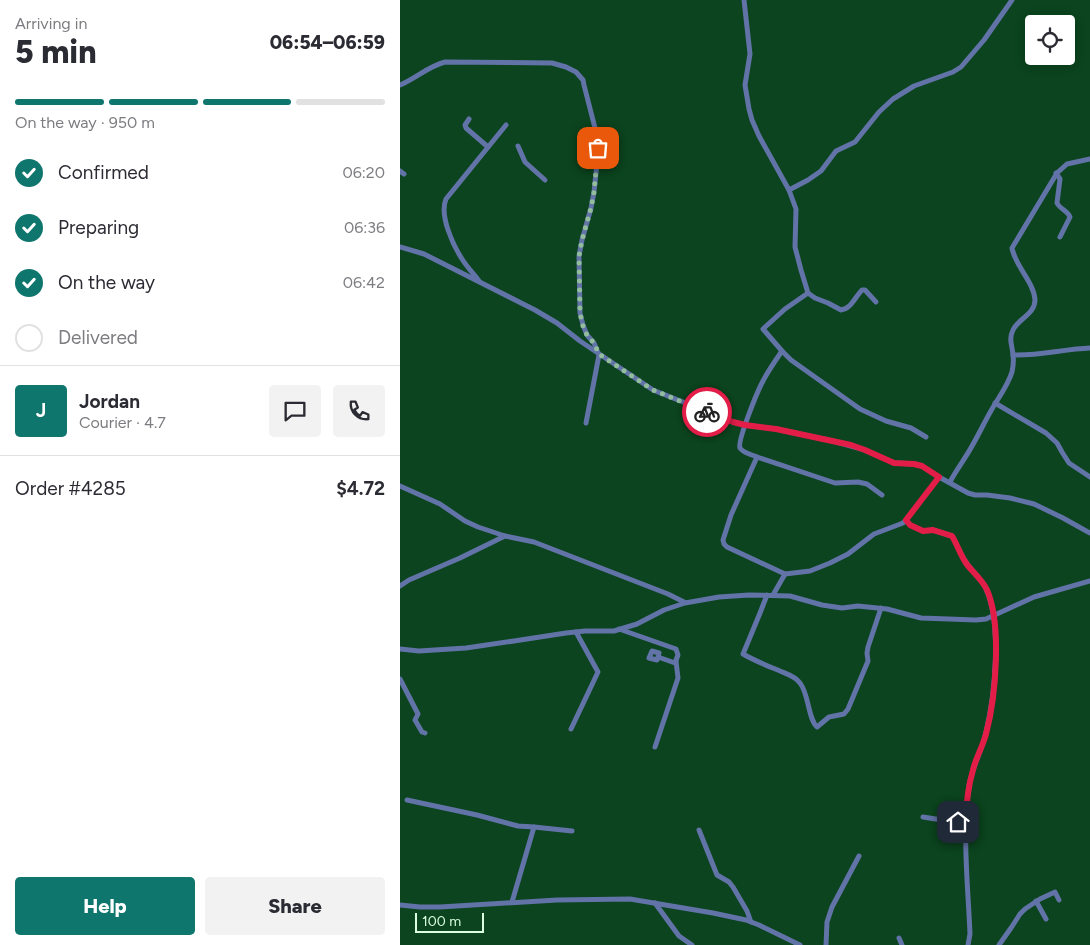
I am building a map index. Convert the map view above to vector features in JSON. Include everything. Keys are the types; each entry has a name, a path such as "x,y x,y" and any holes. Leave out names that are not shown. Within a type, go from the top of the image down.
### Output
{"street":[{"path":"744,0 750,54 745,85 749,108 759,136 789,190 796,209 795,247 808,293 841,310 846,310 862,290 867,291 876,302"},
{"path":"789,190 822,172 836,151 855,142 879,112 893,99 914,86 953,72 961,67 984,40 1012,0"},
{"path":"400,85 445,62 552,63 559,64 576,72 583,80 595,128 598,154 594,192 579,256 580,313 587,335 594,343 599,354 586,423"},
{"path":"469,119 465,125 466,128 488,147"},
{"path":"481,283 465,264 456,248 445,218 444,205 446,199 506,125"},
{"path":"518,146 526,162 545,180"},
{"path":"950,482 973,445 1011,373 1014,355 1010,335 1016,324 1034,307 1035,301 1032,289 1012,248 1056,173 1067,164 1090,159"},
{"path":"1056,173 1060,178 1056,203 1070,217 1060,237"},
{"path":"400,247 424,254 535,310 557,323 653,390 733,422 851,445 894,463 922,466 968,493 1010,498 1034,504 1090,533"},
{"path":"808,293 785,309 764,328 782,351 804,370 860,409 886,421 911,428 926,437"},
{"path":"1014,355 1090,348"},
{"path":"782,351 762,383 748,415 739,444 742,451 835,483 858,482 867,484 882,495"},
{"path":"995,403 1053,438 1069,463 1090,476"},
{"path":"757,457 731,515 723,542 736,552 785,574 810,571 830,563 848,554 874,534 897,526 906,520 939,477"},
{"path":"400,486 440,504 465,521 478,527 505,536 534,542 668,594 685,603"},
{"path":"906,520 910,525 923,531 933,530 952,536 967,565 984,585 994,617 995,661 990,714 986,735 969,785 966,823 970,934 968,945"},
{"path":"400,586 409,580 505,536"},
{"path":"785,574 770,595 744,654 798,680 805,693 813,722 817,727 828,716 844,714 848,709 868,661 868,647 881,608"},
{"path":"400,649 466,648 576,632 614,631 637,624 664,610 685,603 749,595 790,596 822,605 842,608 858,606 881,608 921,618 986,620 1034,598 1090,581"},
{"path":"619,629 676,649 678,655 676,660 678,678 655,747"},
{"path":"572,729 598,672 576,632"},
{"path":"658,657 675,663 676,660"},
{"path":"400,679 418,714 415,720 422,732 425,733"},
{"path":"407,800 518,826 572,831"},
{"path":"923,817 966,823"},
{"path":"512,902 534,827"},
{"path":"699,830 717,875 729,882 733,887 751,922"},
{"path":"826,945 827,922 832,906 859,856"},
{"path":"999,945 1025,909 1055,892 1059,900"},
{"path":"400,905 420,907 557,900 630,899 714,913 751,922 800,945"},
{"path":"655,902 679,936 692,945"},
{"path":"1036,902 1046,919"},
{"path":"899,938 902,945"}],"way so far":[{"path":"598,148 594,192 579,256 579,302 583,326 599,354 653,390 707,412"}],"route":[{"path":"707,412 745,425 776,429 851,445 894,463 922,466 939,477 906,520 910,525 923,531 933,530 952,536 967,565 980,578 987,590 992,606 995,630 993,688 986,735 969,785 966,823 958,822"}]}
